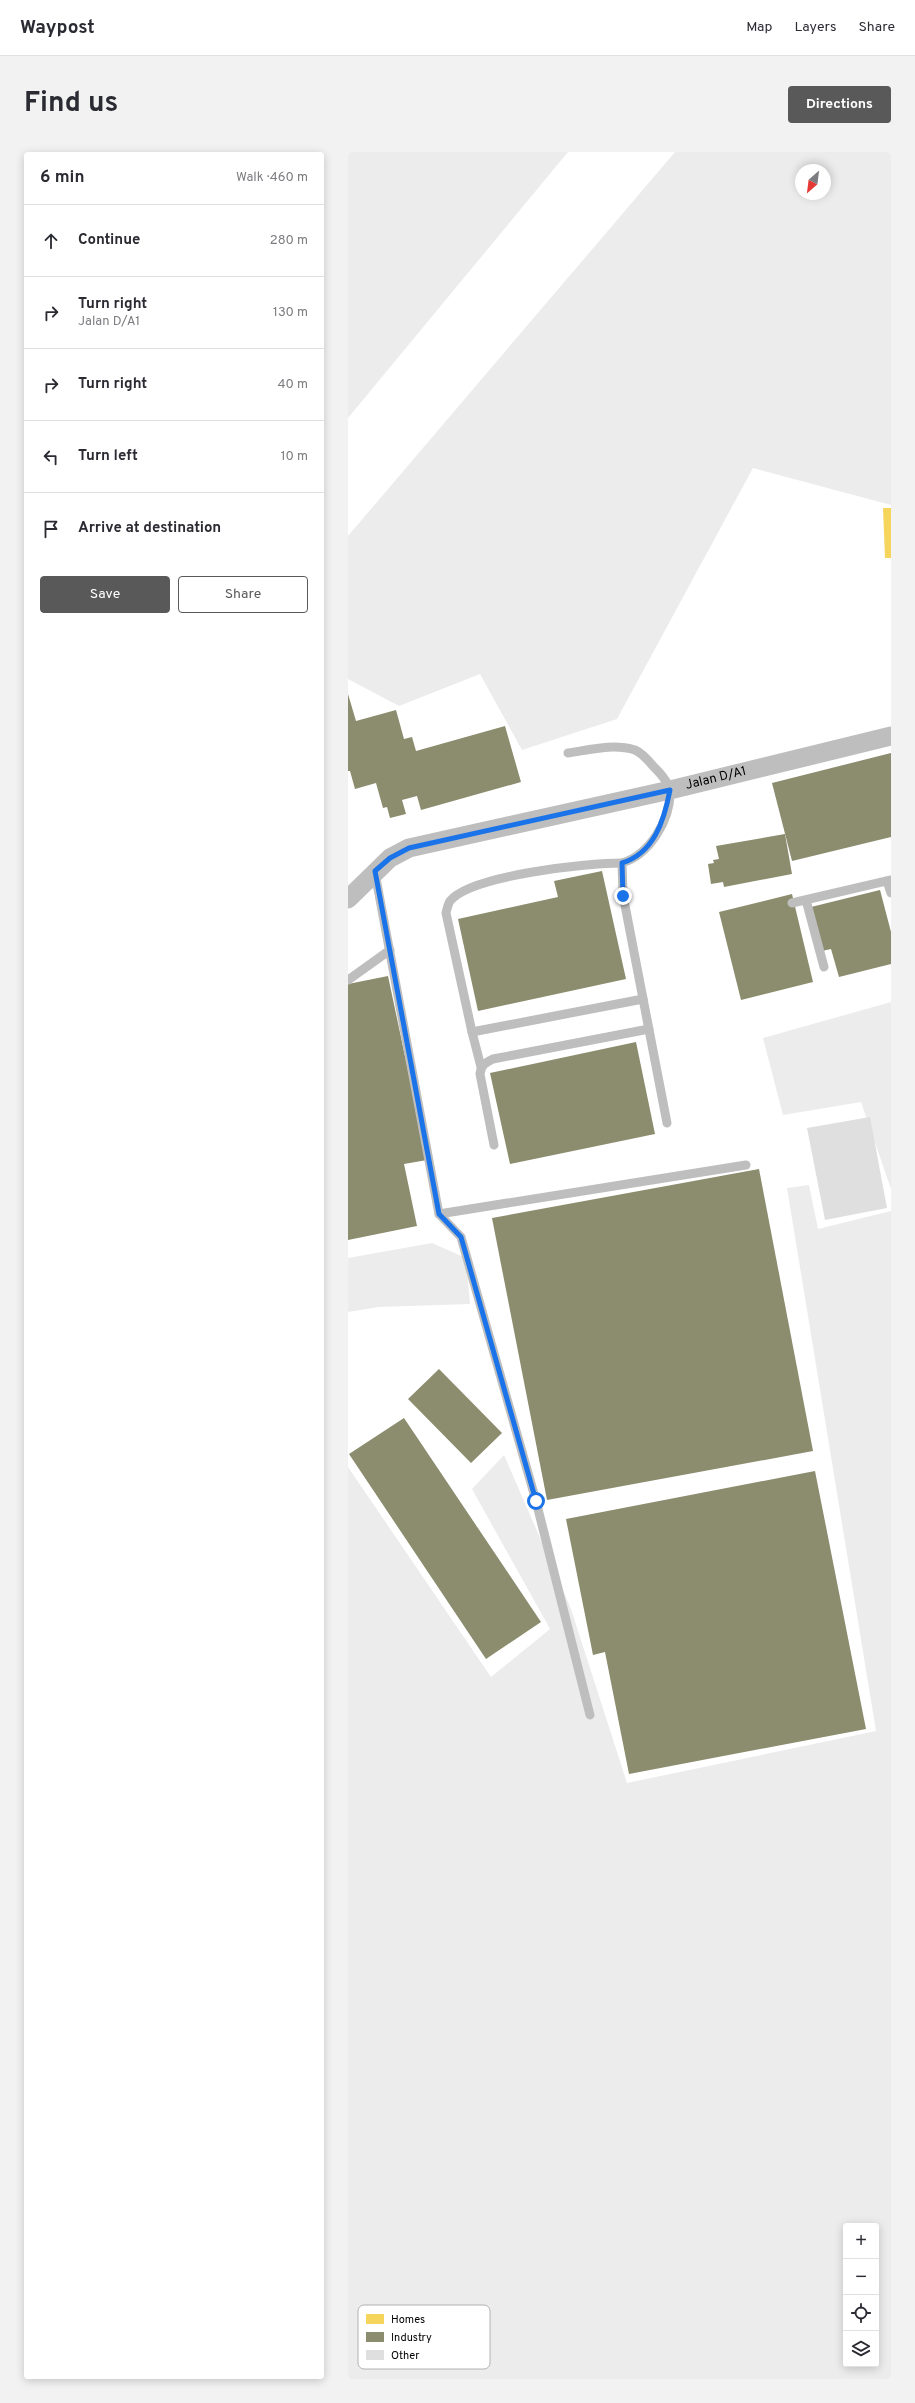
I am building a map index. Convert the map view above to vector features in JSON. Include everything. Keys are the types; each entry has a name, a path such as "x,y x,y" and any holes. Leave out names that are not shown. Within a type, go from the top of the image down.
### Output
{"street":[{"name":"Jalan D/A1","path":"348,899 390,858 409,848 670,790 891,736"}],"lane":[{"path":"494,1145 480,1074 481,1067 446,913 450,901 458,895 493,880 569,866 622,863 634,860 645,852 657,833 666,814 670,790 662,774 636,750 612,747 568,753"},
{"path":"622,863 623,896 667,1124"},
{"path":"375,871 439,1214 461,1237 536,1501 590,1715"},
{"path":"792,903 889,880 891,893"},
{"path":"806,900 824,967"},
{"path":"348,980 390,950"},
{"path":"472,1032 643,999"},
{"path":"481,1067 493,1059 649,1029"},
{"path":"439,1214 746,1165"}],"shaded area":[{"path":"348,152 568,152 348,418"},
{"path":"675,152 891,152 891,505 753,468 617,719 522,750 480,674 399,706 348,679 348,536"},
{"path":"891,1002 891,1189 861,1102 783,1115 763,1038"},
{"path":"809,1185 818,1229 891,1211 891,2379 348,2379 348,1467 491,1677 550,1629 472,1489 504,1455 571,1609 627,1783 876,1731 787,1188"},
{"path":"432,1243 466,1258 470,1304 379,1307 348,1312 348,1258"}],"building: Homes":[{"path":"883,508 891,508 891,558 885,558"}],"building: Industry":[{"path":"348,694 356,721 396,710 404,739 412,737 416,751 505,726 521,782 421,810 417,796 402,800 406,814 390,818 387,807 383,808 376,783 355,789 350,771 348,771"},
{"path":"891,753 891,837 792,861 772,783"},
{"path":"785,834 792,874 724,887 723,882 711,884 708,864 714,863 713,860 719,859 716,846"},
{"path":"602,871 626,979 478,1011 458,919 558,897 554,881"},
{"path":"880,890 891,932 891,964 839,977 831,949 822,951 811,907"},
{"path":"792,894 813,982 741,1000 719,912"},
{"path":"388,976 427,1160 404,1164 417,1226 348,1240 348,984"},
{"path":"636,1042 655,1134 510,1164 490,1073"},
{"path":"759,1169 813,1451 547,1500 492,1218"},
{"path":"439,1369 502,1433 471,1463 408,1399"},
{"path":"404,1418 541,1622 486,1659 349,1454"},
{"path":"815,1471 866,1729 629,1774 605,1652 593,1655 566,1519"}],"building: Other":[{"path":"870,1117 887,1208 825,1220 807,1128"}],"route":[{"path":"536,1501 461,1237 439,1214 375,871 390,858 409,848 452,837 670,790 666,814 657,833 645,852 634,860 622,863 623,896"}]}
